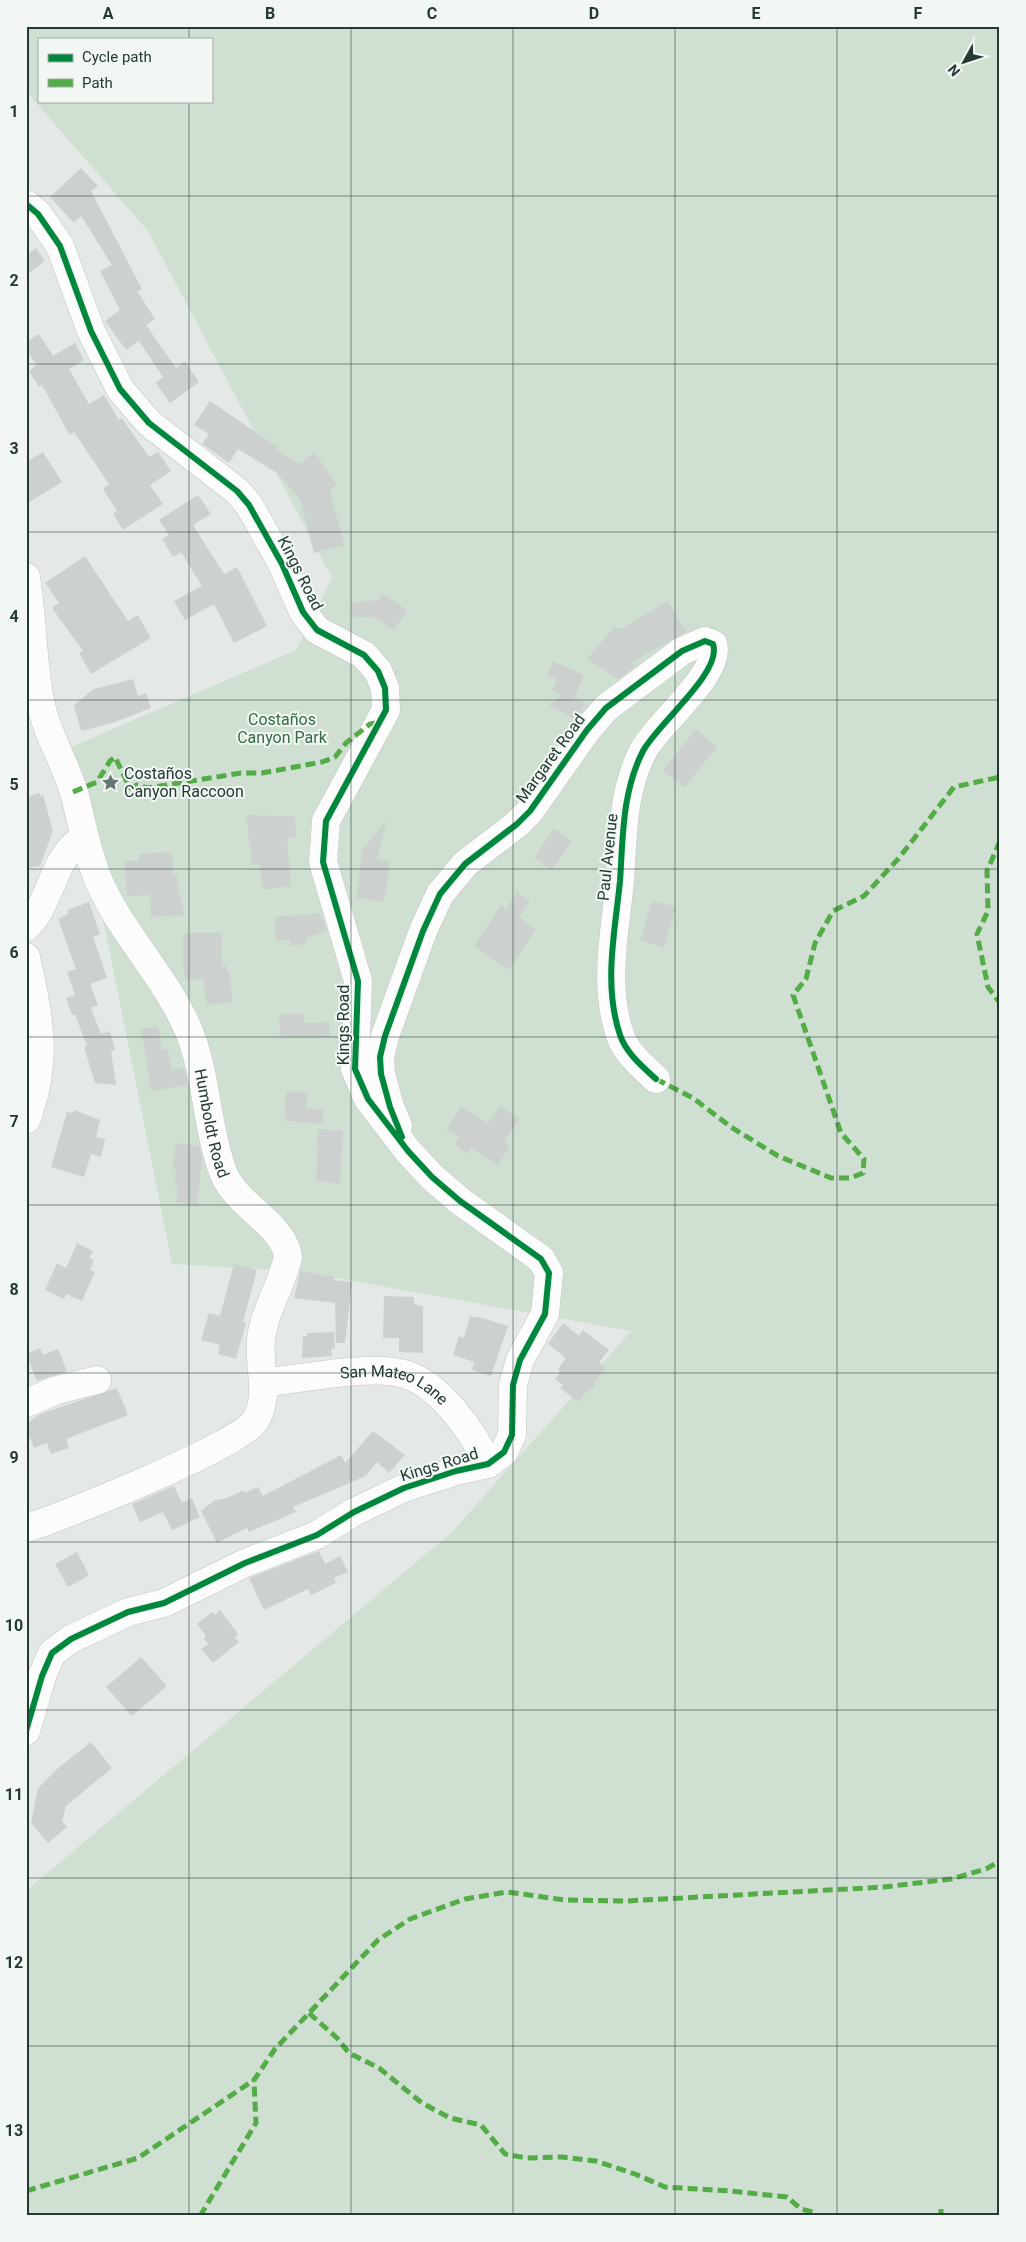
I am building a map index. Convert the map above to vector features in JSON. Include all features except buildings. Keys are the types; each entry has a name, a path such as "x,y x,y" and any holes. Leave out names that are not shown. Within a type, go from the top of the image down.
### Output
{"street":[{"name":"Kings Road","path":"26,204 38,214 60,246 91,331 120,389 149,423 237,491 249,505 282,564 303,612 312,624 317,630 364,655 378,671 385,688 386,710 326,821 324,862 358,981 354,1069 368,1099 408,1151 432,1177 460,1201 541,1259 549,1274 545,1314 520,1360 513,1385 512,1436 504,1452 488,1464 456,1471 404,1488 354,1512 317,1535 245,1563 164,1604 128,1612 71,1640 52,1653 42,1676 26,1730"},
{"name":"Humboldt Road","path":"26,577 36,679 41,705 46,724 73,792 93,867 106,896 162,982 189,1031 215,1146 227,1182 246,1204 276,1232 287,1250 286,1267 261,1337 260,1359 264,1392 256,1420 237,1436 134,1485 26,1528"},
{"name":"Margaret Road","path":"408,1151 390,1107 381,1074 380,1057 385,1036 423,931 440,894 465,864 517,824 530,811 592,724 606,708 682,651 705,641 713,644 716,650"},
{"name":"Paul Avenue","path":"656,1079 627,1048 620,1036 614,998 611,972 612,936 620,881 624,818 633,775 643,751 657,730 709,670 716,650"},
{"path":"26,927 38,913 68,854 78,841 84,838"},
{"path":"26,957 41,1038 38,1082 26,1120"},
{"name":"San Mateo Lane","path":"264,1383 378,1371 403,1373 422,1382 452,1410 473,1435 488,1464"},
{"path":"26,1403 58,1390 97,1380"}],"green space":[{"name":"Costaños Canyon Park","path":"26,26 1000,26 1000,2216 26,2216 26,1891 452,1532 631,1331 297,1271 172,1264 69,748 296,650 332,578 148,231 26,91"}],"marked path":[{"path":"73,792 97,782 110,761 115,757 130,788 137,785 148,788 241,773 262,773 322,762 335,757 346,743 370,724 380,722"},
{"path":"656,1079 693,1098 731,1127 778,1156 831,1178 850,1178 863,1173 864,1159 841,1133 793,995 806,979 815,943 833,911 864,896 899,858 954,787 1000,777"},
{"path":"1000,841 987,871 988,911 977,934 988,987 1000,1003"},
{"path":"200,2216 256,2123 254,2080 275,2049 378,1940 410,1919 465,1899 507,1892 565,1900 626,1901 884,1887 951,1879 986,1869 1000,1861"},
{"path":"309,2013 337,2038 349,2053 379,2068 422,2103 450,2118 481,2125 505,2154 526,2158 562,2157 596,2161 635,2174 665,2187 787,2197 801,2209 816,2213 816,2216"},
{"path":"26,2191 138,2158 254,2080"},
{"path":"941,2209 941,2216"}],"cycle path":[{"path":"26,204 38,214 60,246 91,331 120,389 149,423 237,491 249,505 282,564 303,612 317,630 364,655 378,671 385,688 386,710 326,821 323,862 358,981 355,1069 368,1099 408,1151 432,1177 460,1201 541,1259 549,1273 545,1314 520,1360 513,1385 512,1435 504,1452 488,1464 456,1471 404,1488 354,1512 317,1535 245,1563 164,1603 128,1612 71,1639 52,1653 42,1676 26,1731"},
{"path":"402,1137 390,1107 381,1074 380,1057 385,1036 423,931 440,894 465,864 517,824 530,811 587,730 606,708 682,651 705,641 713,644 713,656 708,669 699,683 650,740 643,751 631,782 623,831 620,881 613,939 612,997 620,1035 626,1048 656,1079"}],"place":[{"name":"Costaños Canyon Raccoon","path":"110,782"}]}
